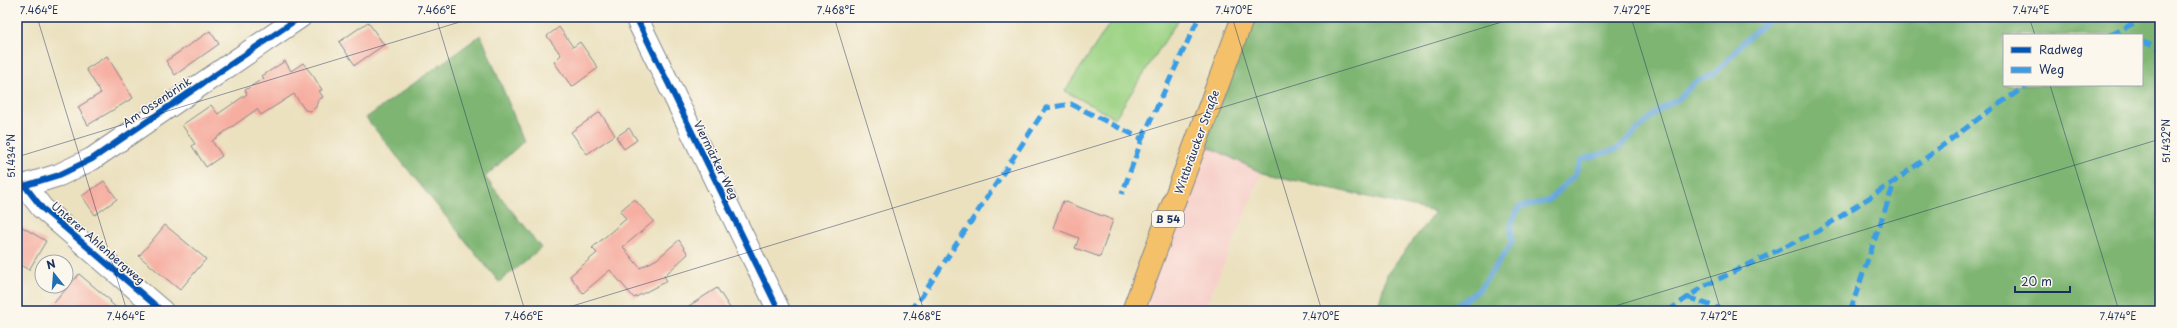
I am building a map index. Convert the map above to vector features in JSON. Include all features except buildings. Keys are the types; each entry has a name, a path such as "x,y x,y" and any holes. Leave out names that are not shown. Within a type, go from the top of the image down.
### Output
{"main road":[{"name":"Wittbräucker Straße","path":"1133,311 1243,17"}],"street":[{"name":"Am Ossenbrink","path":"21,187 59,175 92,159 300,17"},
{"name":"Viermärker Weg","path":"636,17 779,311"},
{"name":"Unterer Ahlenbergweg","path":"21,187 42,208 162,311"}],"shaded area":[{"path":"1197,141 1262,173 1204,311 1133,311"}],"green space":[{"path":"1114,17 1180,17 1115,118 1065,91"},
{"path":"1243,17 2160,17 2160,311 1377,311 1387,274 1435,212 1262,173 1197,141"},
{"path":"481,35 524,141 485,177 541,248 499,282 366,118"}],"waterway":[{"path":"1449,311 1479,290 1512,243 1511,224 1519,207 1548,201 1575,175 1581,160 1617,149 1659,110 1680,98 1694,83 1714,74 1732,56 1741,44 1772,17"}],"marked path":[{"path":"1142,139 1199,17"},
{"path":"2113,34 2146,17"},
{"path":"2143,42 2160,48"},
{"path":"1668,311 1704,286 1818,231 1895,181 1993,108 2026,86"},
{"path":"909,311 922,296 1046,108 1071,104 1142,139 1122,194"},
{"path":"1850,311 1895,181"},
{"path":"1687,297 1726,311"}],"cycle path":[{"path":"17,188 59,175 92,159 300,17"},
{"path":"636,17 779,311"},
{"path":"25,186 42,208 162,311"}]}
